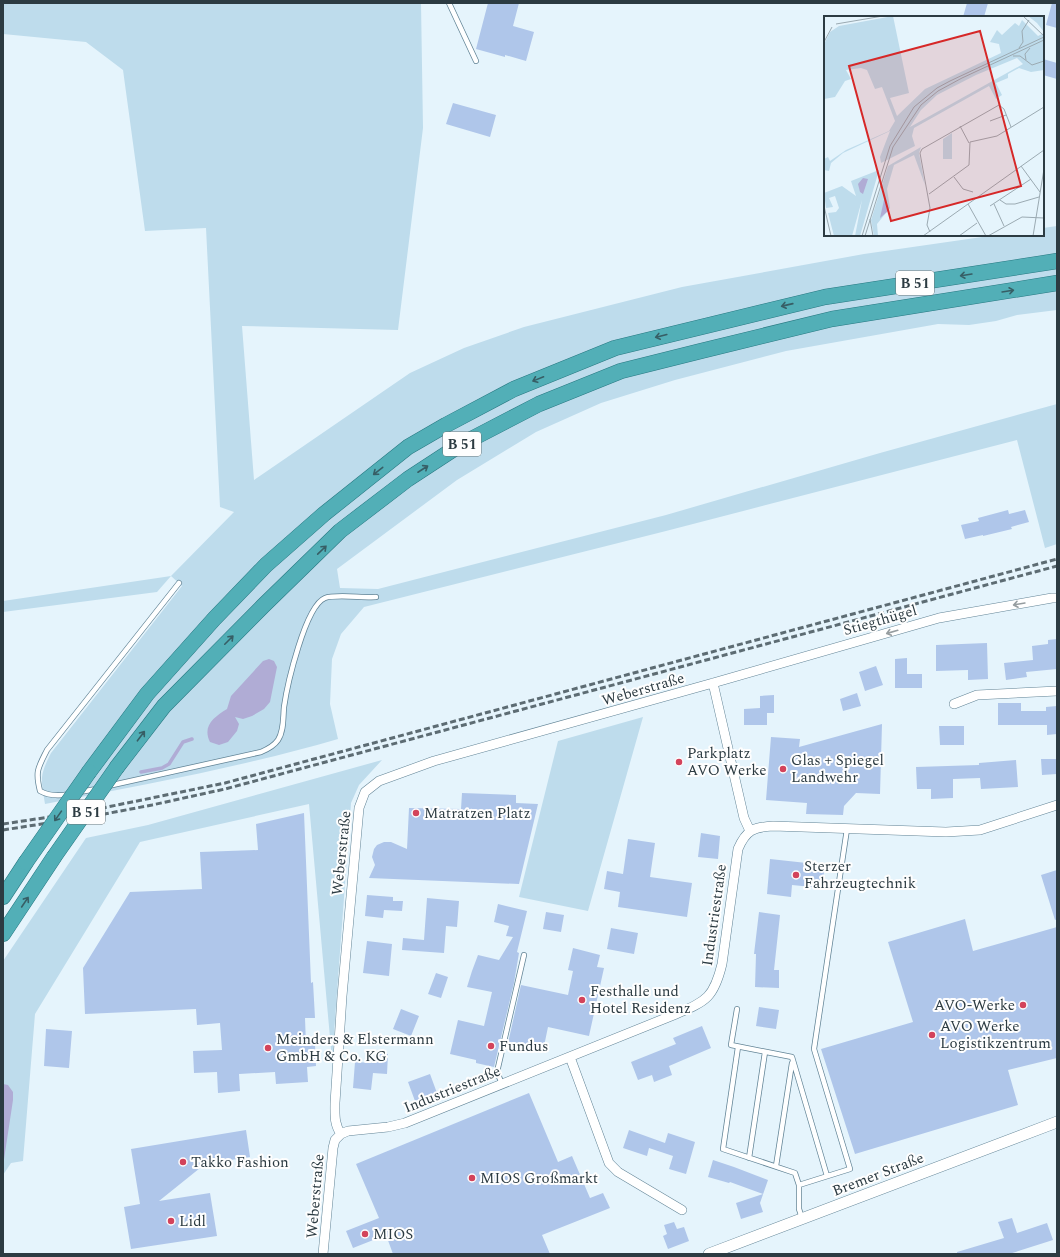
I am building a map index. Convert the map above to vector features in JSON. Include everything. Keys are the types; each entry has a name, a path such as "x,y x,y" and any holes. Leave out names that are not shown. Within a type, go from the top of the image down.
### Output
{"highway":[{"name":"B 51","path":"3,897 89,772 147,694 214,619 266,564 324,514 408,447 514,389 614,348 825,297 1057,261"},
{"name":"B 51","path":"3,934 54,857 118,767 164,706 340,531 408,479 467,442 539,404 622,372 694,352 832,320 1057,283"}],"street":[{"name":"Stiegthügel","path":"713,684 939,618 1057,598"},
{"path":"713,684 738,798 750,831 759,827 773,826 946,832 980,830 1057,805"},
{"name":"Weberstraße","path":"323,1254 333,1148 335,1140 341,1134 336,1127 335,1117 342,996 359,808 366,792 379,781 434,761 713,684"},
{"path":"954,704 977,695 1057,691"},
{"name":"Industriestraße","path":"341,1134 348,1131 388,1127 405,1123 697,1005 706,999 713,991 719,979 738,849 742,838 750,831"},
{"path":"570,1057 609,1163 618,1172 682,1210"},
{"name":"Bremer Straße","path":"709,1254 1057,1122"}],"lane":[{"path":"449,3 476,61"},
{"path":"179,583 47,750 38,767 36,777 40,791 46,794 63,795 94,790 205,762 261,752 270,748 278,740 282,730 289,678 312,612 318,603 324,598 331,596 364,598 376,597"},
{"path":"277,720 283,721"},
{"path":"799,1185 850,1169 814,1049 847,829"},
{"path":"502,1084 497,1072 524,955"},
{"path":"737,1009 731,1045 792,1056 776,1166"},
{"path":"738,1047 722,1149 795,1173 799,1185 799,1209 803,1219"},
{"path":"749,1158 766,1052"},
{"path":"792,1062 827,1176"}],"shaded area":[{"path":"3,3 421,3 423,128 398,330 242,326 254,480 410,373 464,348 524,327 682,287 864,254 989,236 1044,236 1044,228 1057,226 1057,310 1017,315 996,321 969,325 938,324 786,351 675,380 601,403 536,432 457,480 337,569 340,588 378,589 666,515 880,453 1057,404 1057,544 1045,548 1017,440 364,607 341,634 332,659 330,704 338,739 229,767 45,804 42,778 44,767 51,753 182,586 171,576 234,512 220,507 206,228 145,231 123,70 86,42 3,34"},
{"path":"171,576 157,592 3,612 3,601"},
{"path":"269,659 274,661 277,667 270,702 264,709 252,716 243,719 235,717 239,724 237,731 228,742 219,745 210,742 207,731 211,722 227,709 231,696 263,661"},
{"path":"643,717 588,911 519,897 558,741"},
{"path":"382,760 359,785 351,803 332,1060 309,804 140,842 35,1014 23,1161 11,1163 3,1175 3,961 86,838 148,825"},
{"path":"3,1084 8,1085 13,1092 13,1100 3,1166"}],"building":[{"path":"488,3 519,3 513,26 534,32 526,61 476,49"},
{"path":"967,3 988,3 984,16 963,16"},
{"path":"1052,3 1057,3 1057,28 1046,25"},
{"path":"1044,59 1057,63 1057,79 1044,75"},
{"path":"453,103 496,115 490,137 446,124"},
{"path":"1008,510 1009,514 1025,510 1029,522 1011,527 1012,529 965,539 961,525 979,521 978,518"},
{"path":"1057,639 1057,669 1026,672 1027,677 1006,680 1004,663 1033,660 1032,646 1048,644 1048,640"},
{"path":"987,643 988,679 968,680 968,670 936,671 936,645"},
{"path":"907,658 907,674 922,674 922,688 895,688 895,659"},
{"path":"876,666 883,685 865,691 859,672"},
{"path":"857,693 861,706 843,711 840,699"},
{"path":"774,695 774,713 767,713 767,725 744,725 744,709 760,708 760,696"},
{"path":"998,703 1021,703 1021,711 1046,711 1046,707 1057,706 1057,734 1047,735 1047,725 998,725"},
{"path":"882,724 880,794 856,793 844,806 843,815 806,814 807,803 766,800 771,737 800,739 799,747"},
{"path":"939,726 964,726 964,745 940,745"},
{"path":"1041,759 1057,759 1057,774 1042,775"},
{"path":"1016,760 1018,787 981,789 980,778 953,779 953,798 931,799 931,789 917,789 916,767 979,765 979,763"},
{"path":"462,793 516,795 516,803 538,804 519,884 369,878 375,865 372,857 374,849 377,845 384,842 391,842 407,849 409,808 461,809"},
{"path":"304,813 311,983 313,982 315,1018 305,1018 306,1045 315,1045 316,1066 307,1067 308,1082 276,1084 275,1072 239,1074 240,1091 218,1093 217,1072 194,1073 193,1051 222,1050 220,1023 197,1025 196,1009 85,1014 83,968 130,892 202,889 200,852 258,850 256,824"},
{"path":"701,833 720,836 718,859 698,857"},
{"path":"628,839 655,843 650,877 692,883 687,917 618,907 620,892 604,889 607,871 623,874"},
{"name":"Sterzer Fahrzeugtechnik","path":"770,859 825,865 822,888 792,885 791,897 767,894"},
{"path":"1057,870 1057,919 1055,920 1041,875"},
{"path":"367,895 393,897 393,901 403,901 402,911 384,910 383,918 365,916"},
{"path":"427,898 459,901 457,927 446,926 444,953 402,950 403,938 424,940"},
{"path":"498,904 527,911 517,952 519,953 514,983 494,1067 476,1063 476,1060 450,1054 458,1020 484,1026 492,992 467,987 478,955 499,960 513,937 506,936 509,926 494,922"},
{"path":"546,912 564,915 561,932 543,929"},
{"path":"759,912 780,915 774,970 779,970 779,988 755,987 756,954 754,954"},
{"name":"AVO Werke Logistikzentrum","path":"965,919 973,951 1057,927 1057,1058 1008,1070 1018,1105 855,1154 821,1049 913,1022 888,942"},
{"path":"611,928 638,933 634,954 607,949"},
{"path":"367,941 392,944 389,976 363,973"},
{"path":"573,948 600,955 597,967 604,968 589,1036 548,1027 543,1051 508,1043 521,985 568,995 573,971 568,970"},
{"path":"436,973 448,977 441,998 428,994"},
{"path":"759,1007 779,1010 776,1029 756,1026"},
{"path":"401,1009 419,1016 411,1036 393,1029"},
{"path":"702,1026 711,1048 669,1066 672,1075 654,1082 652,1075 638,1080 631,1062 676,1044 673,1038"},
{"path":"46,1029 72,1031 69,1068 44,1066"},
{"path":"375,1053 388,1054 387,1074 373,1073 371,1090 353,1088 355,1062 374,1063"},
{"path":"430,1074 437,1093 415,1101 408,1082"},
{"name":"MIOS Großmarkt","path":"529,1093 558,1162 572,1156 590,1198 603,1193 610,1208 542,1235 550,1254 393,1254 386,1235 353,1248 346,1231 379,1218 356,1164"},
{"path":"246,1130 250,1157 205,1164 159,1201 210,1193 217,1236 131,1249 124,1207 140,1204 131,1149"},
{"path":"629,1130 665,1143 668,1133 695,1142 686,1174 669,1169 673,1156 649,1148 647,1156 623,1148"},
{"path":"713,1160 768,1180 760,1203 763,1212 741,1219 736,1203 763,1194 730,1182 708,1177"},
{"path":"1012,1218 1017,1233 1047,1223 1053,1240 1009,1254 957,1254 957,1252 1004,1238 998,1222"},
{"path":"674,1222 677,1229 684,1227 689,1241 668,1249 663,1236 667,1234 664,1225"}],"waterway":[{"path":"141,772 162,768 169,764 183,742 192,739"}],"railway":[{"path":"3,824 83,812 225,783 1057,559"},
{"path":"94,816 225,789 1057,566"},
{"path":"3,830 48,823"}],"place":[{"name":"Parkplatz AVO Werke","path":"679,762"},
{"name":"Glas + Spiegel Landwehr","path":"783,769"},
{"name":"Matratzen Platz","path":"416,813"},
{"name":"Sterzer Fahrzeugtechnik","path":"796,875"},
{"name":"Festhalle und Hotel Residenz","path":"582,1000"},
{"name":"AVO-Werke","path":"1023,1005"},
{"name":"AVO Werke Logistikzentrum","path":"932,1035"},
{"name":"Fundus","path":"491,1046"},
{"name":"Meinders & Elstermann GmbH & Co. KG","path":"268,1048"},
{"name":"Takko Fashion","path":"183,1162"},
{"name":"MIOS Großmarkt","path":"472,1178"},
{"name":"Lidl","path":"171,1221"},
{"name":"MIOS","path":"365,1234"}]}
